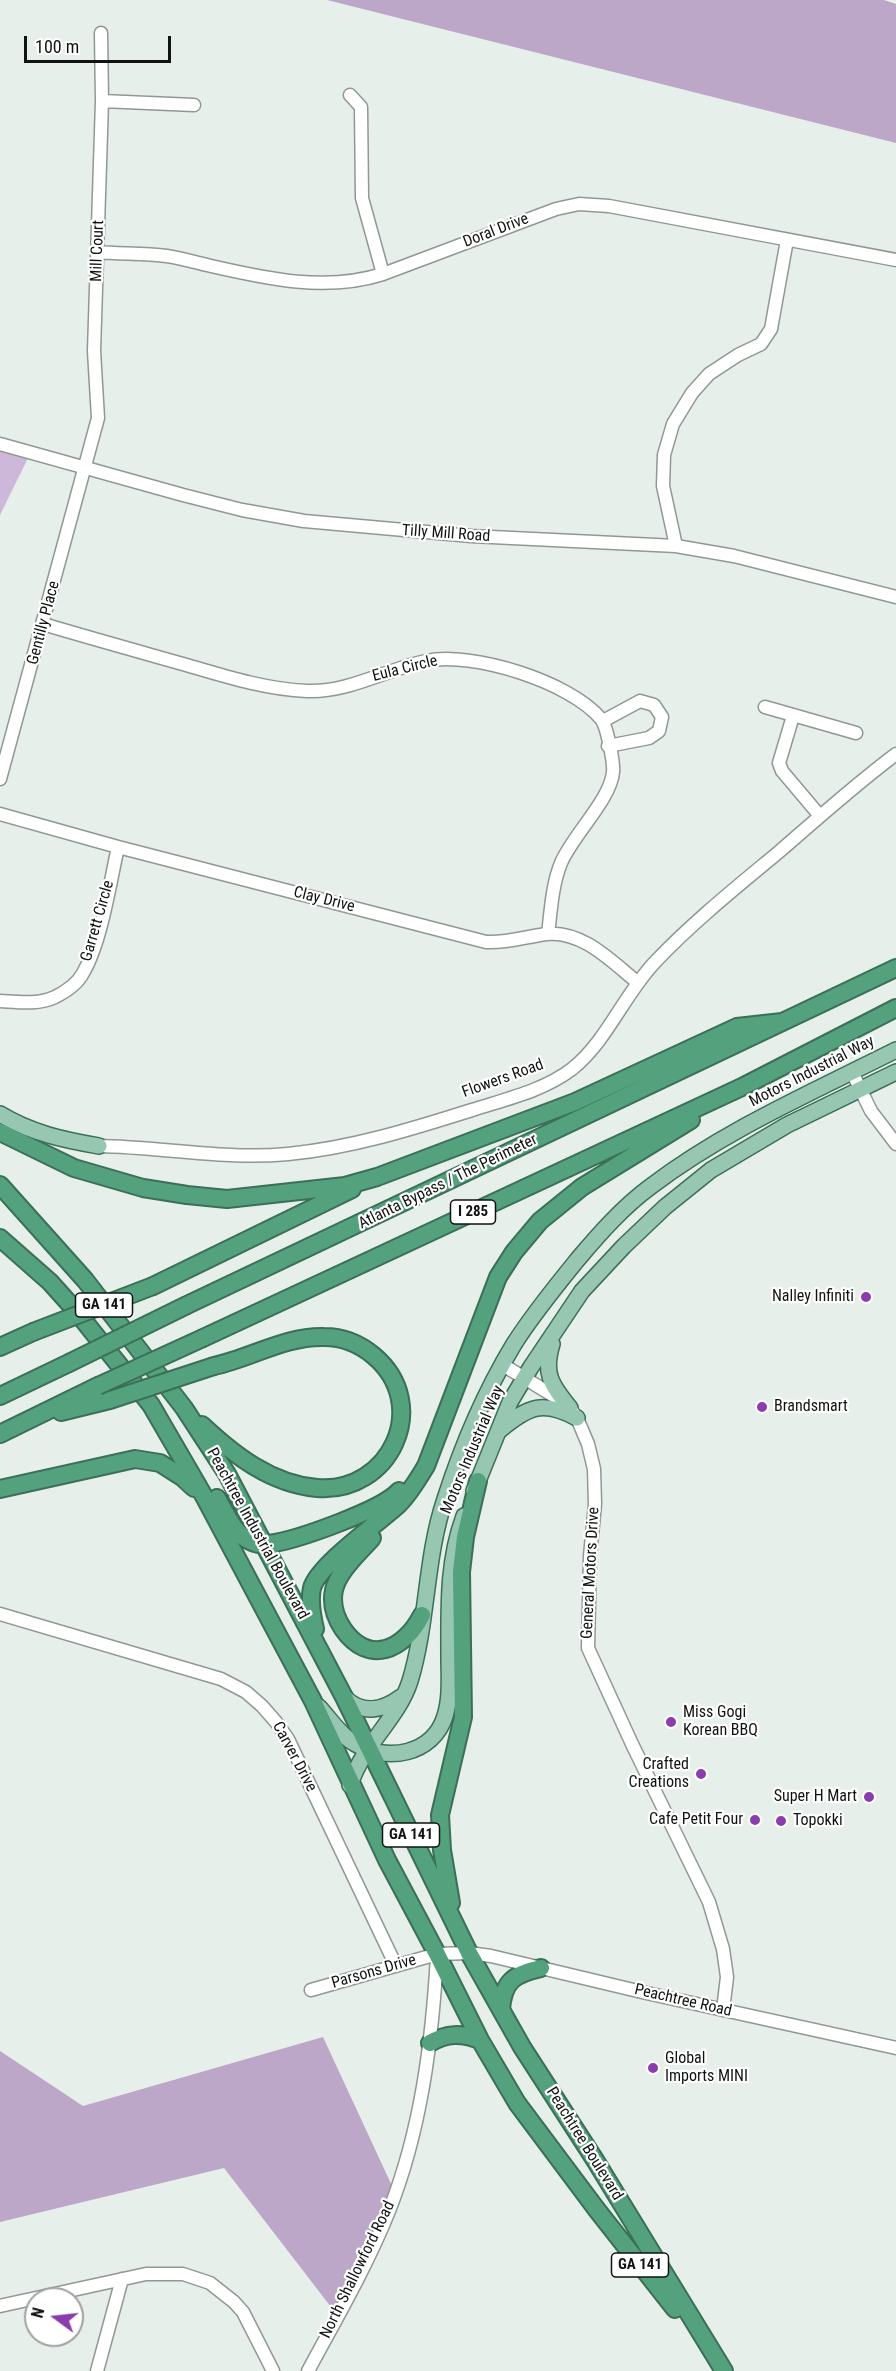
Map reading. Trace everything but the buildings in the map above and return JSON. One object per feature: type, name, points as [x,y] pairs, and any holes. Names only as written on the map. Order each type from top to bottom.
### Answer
[{"type":"highway","name":"Atlanta Bypass / The Perimeter","points":[[0,1396],[896,968]]},
{"type":"highway","name":"I 285","points":[[0,1434],[98,1386],[744,1086],[896,1008]]},
{"type":"highway","points":[[0,1132],[74,1168],[143,1188],[187,1195],[227,1199],[345,1186],[377,1177],[575,1102],[737,1027],[782,1022]]},
{"type":"highway","points":[[422,1615],[412,1630],[395,1644],[385,1649],[370,1650],[360,1647],[351,1640],[338,1622],[332,1605],[334,1588],[339,1577],[416,1483],[426,1466],[498,1277],[514,1252],[540,1221],[582,1187],[744,1086]]},
{"type":"highway","points":[[0,1347],[153,1286],[377,1177]]},
{"type":"highway","name":"Peachtree Industrial Boulevard","points":[[0,1185],[85,1280],[184,1408],[227,1474],[344,1697],[454,1922]]},
{"type":"highway","points":[[0,1193],[20,1207]]},
{"type":"highway","name":"Peachtree Industrial Boulevard","points":[[0,1238],[50,1282],[151,1405],[205,1498],[312,1701],[387,1860],[437,1954]]},
{"type":"highway","points":[[31,1419],[110,1400],[279,1344],[313,1337],[335,1338],[356,1344],[380,1361],[397,1390],[401,1414],[394,1445],[376,1470],[359,1480],[328,1488],[304,1486],[279,1478],[241,1458],[184,1408]]},
{"type":"highway","points":[[151,1405],[181,1439],[237,1532],[248,1540],[265,1545],[359,1515],[393,1498],[416,1472],[437,1433]]},
{"type":"highway","points":[[0,1489],[126,1460],[143,1459],[160,1463],[172,1470],[205,1498]]},
{"type":"highway","points":[[454,1922],[442,1850],[440,1815],[463,1717],[461,1572],[465,1538],[478,1481]]},
{"type":"highway","points":[[321,1653],[311,1610],[312,1587],[329,1564],[400,1503]]},
{"type":"highway","name":"Peachtree Boulevard","points":[[454,1922],[522,2048],[595,2160],[722,2367]]},
{"type":"highway","name":"Peachtree Boulevard","points":[[437,1954],[480,2040],[517,2103],[647,2275],[722,2367]]},
{"type":"highway","points":[[501,2010],[503,1995],[511,1981],[519,1974],[541,1968]]},
{"type":"highway","points":[[430,2043],[450,2034],[467,2035],[480,2040]]},
{"type":"main road","name":"Motors Industrial Way","points":[[350,1785],[367,1748],[406,1693],[413,1667],[432,1552],[445,1499],[466,1443],[489,1391],[514,1344],[555,1286],[609,1224],[649,1187],[714,1143],[896,1050]]},
{"type":"main road","name":"Motors Industrial Way","points":[[312,1701],[356,1745],[397,1755],[408,1753],[432,1738],[446,1716],[449,1696],[449,1593],[451,1559],[456,1537],[510,1402],[582,1291],[665,1207],[711,1170],[787,1125],[896,1072]]},
{"type":"main road","name":"Flowers Road","points":[[0,1114],[22,1127],[66,1140],[99,1146]]},
{"type":"main road","points":[[557,1328],[547,1361],[548,1369],[555,1391],[573,1413]]},
{"type":"main road","points":[[498,1431],[533,1408],[560,1409],[573,1413]]},
{"type":"main road","points":[[344,1697],[352,1706],[363,1710],[373,1710],[393,1702],[406,1693]]},
{"type":"street","name":"Mill Court","points":[[86,466],[98,418],[94,351],[102,101],[101,33]]},
{"type":"street","points":[[350,95],[361,107],[362,198],[383,274]]},
{"type":"street","points":[[102,101],[194,105]]},
{"type":"street","name":"Doral Drive","points":[[98,252],[167,256],[297,283],[342,282],[383,274],[538,214],[579,204],[609,206],[896,260]]},
{"type":"street","points":[[676,546],[663,486],[664,455],[673,424],[692,393],[709,374],[738,355],[761,344],[771,329],[787,240]]},
{"type":"street","name":"Tilly Mill Road","points":[[0,444],[202,500],[304,521],[471,536],[676,546],[734,556],[896,597]]},
{"type":"street","name":"Gentilly Place","points":[[0,778],[86,466]]},
{"type":"street","name":"Eula Circle","points":[[43,624],[257,686],[309,691],[344,686],[426,660],[450,659],[487,664],[539,679],[569,692],[603,721]]},
{"type":"street","points":[[548,934],[553,893],[561,862],[607,790],[613,773],[603,721],[640,701],[654,705],[662,717],[659,731],[649,738],[609,746]]},
{"type":"street","points":[[765,707],[856,733]]},
{"type":"street","points":[[793,716],[779,763],[782,771],[820,816]]},
{"type":"street","name":"Flowers Road","points":[[99,1146],[134,1146],[180,1152],[287,1154],[332,1147],[412,1129],[525,1093],[562,1075],[597,1043],[637,982],[672,945],[820,816],[896,754]]},
{"type":"street","name":"Clay Drive","points":[[0,814],[118,847],[486,942],[508,943],[548,934],[577,937],[637,982]]},
{"type":"street","name":"Garrett Circle","points":[[0,1001],[36,1002],[55,997],[83,974],[98,934],[118,847]]},
{"type":"street","points":[[852,1072],[872,1111],[896,1144]]},
{"type":"street","points":[[503,1365],[525,1377],[573,1413]]},
{"type":"street","name":"General Motors Drive","points":[[573,1413],[588,1444],[594,1469],[595,1504],[590,1556],[588,1648],[709,1902],[723,1948],[727,1977],[723,2010]]},
{"type":"street","name":"Carver Drive","points":[[0,1614],[221,1679],[246,1692],[262,1706],[288,1739],[396,1966]]},
{"type":"street","name":"Peachtree Road","points":[[469,1953],[491,1956],[896,2048]]},
{"type":"street","name":"Parsons Drive","points":[[310,1990],[437,1954],[469,1953]]},
{"type":"street","name":"North Shallowford Road","points":[[308,2371],[392,2203],[418,2116],[430,2043],[437,1954]]},
{"type":"street","points":[[0,2306],[146,2274],[183,2274],[210,2283],[243,2313],[273,2371]]},
{"type":"street","points":[[97,2371],[122,2279]]},
{"type":"shaded area","points":[[327,0],[884,0],[896,4],[896,143]]},
{"type":"shaded area","points":[[0,444],[31,452],[0,515]]},
{"type":"shaded area","points":[[323,2037],[399,2201],[341,2320],[224,2168],[0,2222],[0,2051],[83,2106]]},
{"type":"place","name":"Nalley Infiniti","points":[[866,1297]]},
{"type":"place","name":"Brandsmart","points":[[762,1407]]},
{"type":"place","name":"Miss Gogi Korean BBQ","points":[[671,1722]]},
{"type":"place","name":"Crafted Creations","points":[[701,1774]]},
{"type":"place","name":"Super H Mart","points":[[869,1797]]},
{"type":"place","name":"Cafe Petit Four","points":[[755,1820]]},
{"type":"place","name":"Topokki","points":[[781,1821]]},
{"type":"place","name":"Global Imports MINI","points":[[653,2068]]}]
